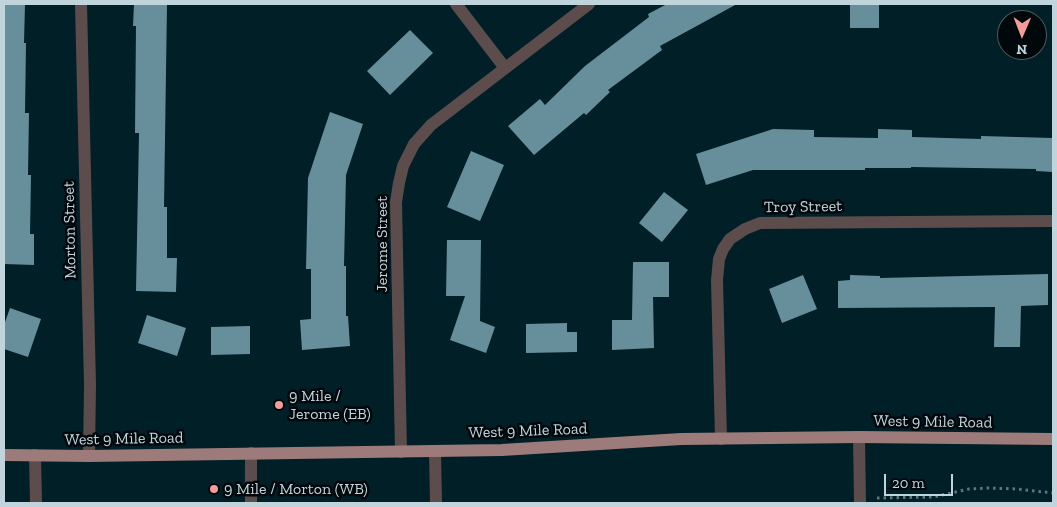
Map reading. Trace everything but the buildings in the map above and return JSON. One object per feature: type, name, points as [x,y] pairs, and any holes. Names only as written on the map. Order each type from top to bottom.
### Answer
[{"type":"main road","name":"West 9 Mile Road","points":[[4,455],[90,456],[502,450],[681,439],[859,437],[1053,440]]},
{"type":"street","name":"Morton Street","points":[[81,4],[90,456]]},
{"type":"street","points":[[456,4],[505,68]]},
{"type":"street","name":"Jerome Street","points":[[401,452],[396,202],[403,166],[414,144],[431,125],[589,4]]},
{"type":"street","name":"Troy Street","points":[[721,439],[717,280],[719,259],[730,239],[744,229],[760,223],[1053,221]]},
{"type":"street","points":[[859,437],[860,503]]},
{"type":"street","points":[[435,451],[436,503]]},
{"type":"street","points":[[251,453],[251,503]]},
{"type":"street","points":[[35,456],[36,503]]},
{"type":"path","points":[[876,498],[933,497],[970,489],[988,488],[1053,493]]},
{"type":"place","name":"9 Mile / Jerome (EB)","points":[[279,405]]},
{"type":"place","name":"9 Mile / Morton (WB)","points":[[214,489]]}]
